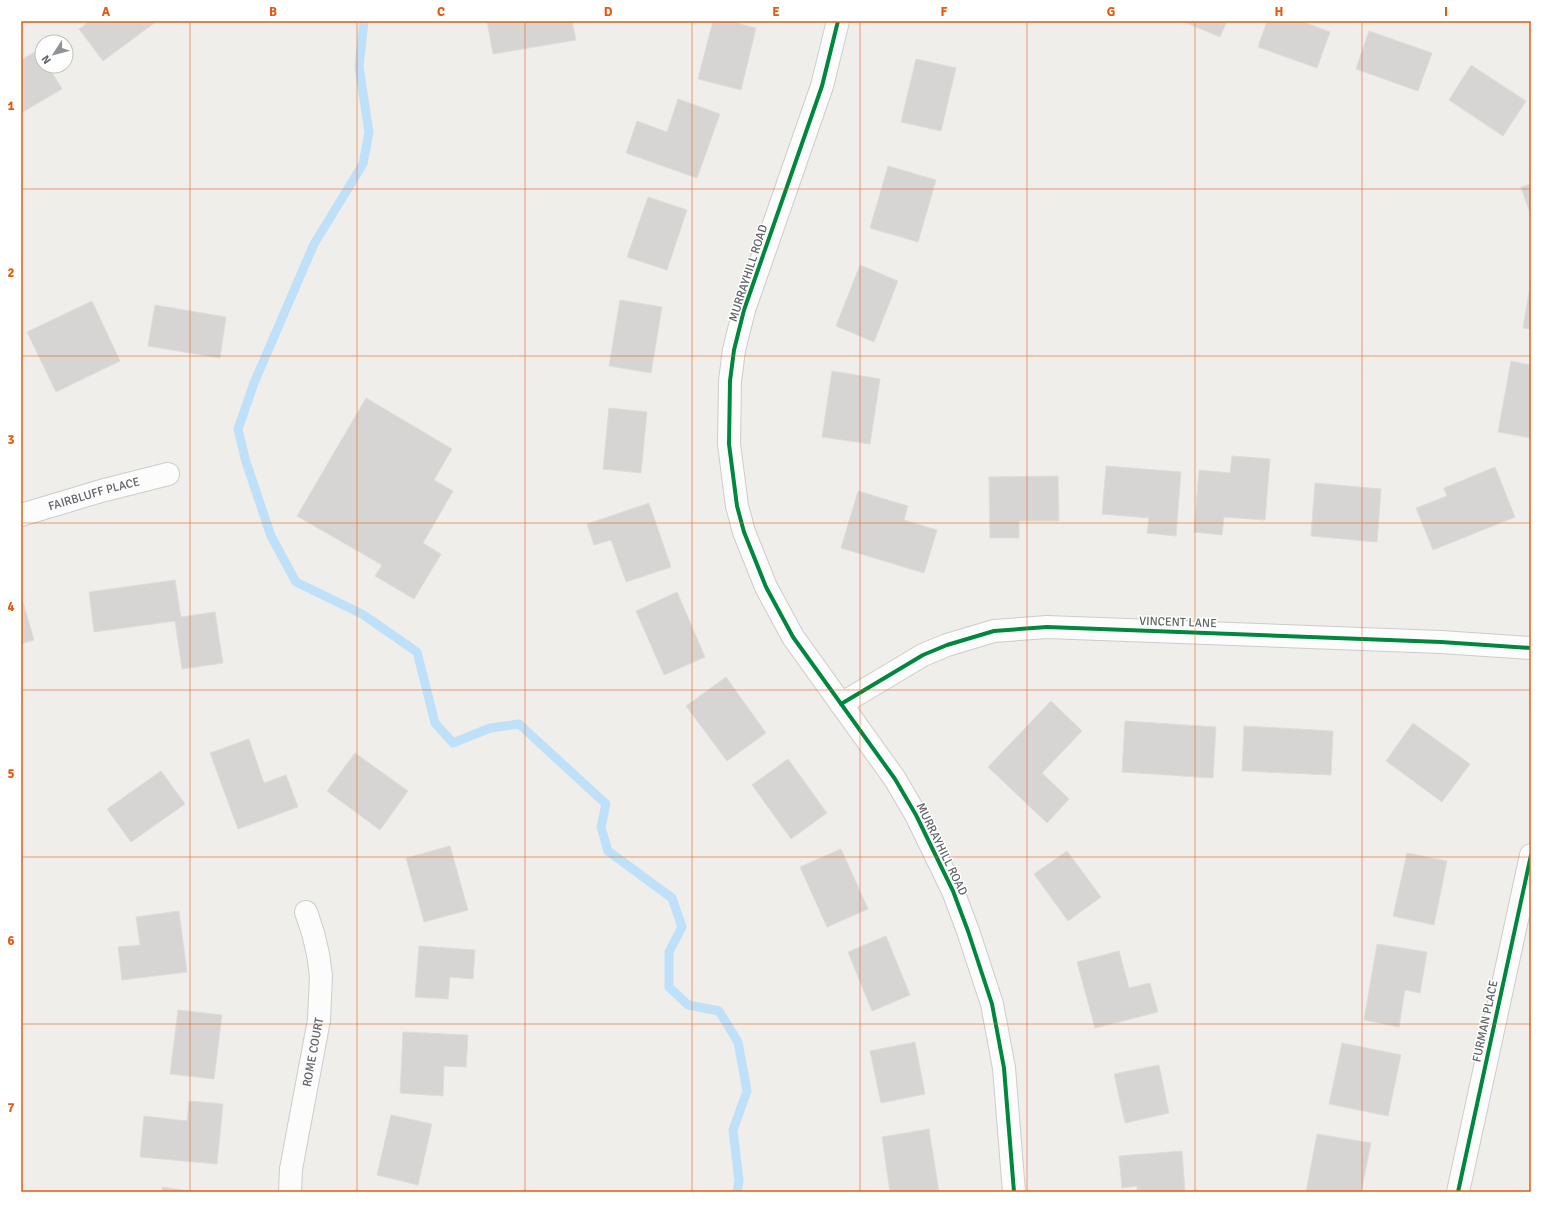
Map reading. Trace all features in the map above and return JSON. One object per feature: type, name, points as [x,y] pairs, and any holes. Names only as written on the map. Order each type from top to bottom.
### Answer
[{"type":"street","name":"MURRAYHILL ROAD","points":[[838,21],[822,86],[744,310],[734,350],[730,381],[729,444],[737,506],[744,532],[766,587],[793,637],[895,779],[916,815],[953,891],[992,1004],[1004,1068],[1014,1192]]},
{"type":"street","name":"FAIRBLUFF PLACE","points":[[21,515],[101,491],[168,474]]},
{"type":"street","name":"VINCENT LANE","points":[[842,704],[923,655],[947,645],[994,631],[1048,627],[1441,642],[1531,648]]},
{"type":"street","name":"FURMAN PLACE","points":[[1458,1192],[1531,855]]},
{"type":"street","name":"ROME COURT","points":[[290,1192],[291,1169],[320,1020],[321,976],[318,954],[306,912]]},
{"type":"building","points":[[90,21],[157,21],[103,61],[79,29]]},
{"type":"building","points":[[487,21],[572,21],[576,40],[493,54]]},
{"type":"building","points":[[713,21],[730,21],[756,28],[741,90],[698,79]]},
{"type":"building","points":[[1182,21],[1227,21],[1220,37]]},
{"type":"building","points":[[1267,21],[1301,21],[1330,32],[1317,68],[1258,47]]},
{"type":"building","points":[[1369,31],[1432,53],[1418,91],[1356,69]]},
{"type":"building","points":[[34,52],[34,74],[53,74],[62,89],[21,113],[21,60]]},
{"type":"building","points":[[916,59],[956,68],[941,131],[901,122]]},
{"type":"building","points":[[1471,65],[1526,101],[1503,136],[1449,100]]},
{"type":"building","points":[[678,99],[720,114],[697,178],[626,153],[637,121],[667,132]]},
{"type":"building","points":[[888,166],[936,180],[918,242],[870,228]]},
{"type":"building","points":[[1531,184],[1531,216],[1521,187]]},
{"type":"building","points":[[648,197],[687,210],[667,270],[627,257]]},
{"type":"building","points":[[860,265],[898,281],[874,342],[836,326]]},
{"type":"building","points":[[1531,281],[1531,329],[1523,328]]},
{"type":"building","points":[[620,300],[662,307],[651,373],[609,366]]},
{"type":"building","points":[[92,301],[120,361],[56,392],[27,332]]},
{"type":"building","points":[[155,305],[226,317],[220,358],[148,346]]},
{"type":"building","points":[[1511,361],[1531,365],[1531,438],[1498,432]]},
{"type":"building","points":[[832,371],[880,379],[870,444],[822,437]]},
{"type":"building","points":[[366,398],[452,449],[434,480],[453,491],[423,543],[441,554],[414,599],[375,576],[382,565],[297,516]]},
{"type":"building","points":[[609,408],[647,412],[641,473],[603,469]]},
{"type":"building","points":[[1232,456],[1270,459],[1265,520],[1224,517],[1222,535],[1194,532],[1199,470],[1230,473]]},
{"type":"building","points":[[1106,466],[1181,472],[1176,536],[1147,533],[1149,518],[1102,514]]},
{"type":"building","points":[[1495,467],[1515,517],[1433,550],[1416,508],[1447,496],[1444,488]]},
{"type":"building","points":[[1058,476],[1059,521],[1019,521],[1019,538],[990,538],[989,477]]},
{"type":"building","points":[[1315,483],[1381,489],[1377,542],[1311,536]]},
{"type":"building","points":[[858,491],[908,506],[904,520],[937,530],[924,573],[841,548]]},
{"type":"building","points":[[649,503],[671,567],[626,582],[611,540],[594,545],[587,524]]},
{"type":"building","points":[[175,580],[181,617],[215,612],[223,663],[182,669],[175,621],[94,632],[89,592]]},
{"type":"building","points":[[677,592],[705,657],[664,675],[636,611]]},
{"type":"building","points":[[23,602],[34,640],[21,644],[21,603]]},
{"type":"building","points":[[726,677],[766,733],[727,761],[686,706]]},
{"type":"building","points":[[1051,701],[1082,731],[1042,773],[1069,799],[1047,823],[988,767]]},
{"type":"building","points":[[1125,721],[1216,727],[1213,778],[1122,772]]},
{"type":"building","points":[[1413,723],[1470,764],[1442,802],[1386,761]]},
{"type":"building","points":[[1244,726],[1333,731],[1331,775],[1242,771]]},
{"type":"building","points":[[249,739],[264,783],[286,775],[298,807],[238,829],[210,753]]},
{"type":"building","points":[[355,753],[408,791],[380,830],[327,791]]},
{"type":"building","points":[[788,759],[827,813],[791,839],[752,785]]},
{"type":"building","points":[[161,771],[185,804],[131,842],[107,809]]},
{"type":"building","points":[[450,846],[468,910],[424,922],[406,858]]},
{"type":"building","points":[[841,849],[868,909],[827,927],[800,867]]},
{"type":"building","points":[[1067,851],[1101,897],[1068,921],[1034,874]]},
{"type":"building","points":[[1407,853],[1447,861],[1434,925],[1393,916]]},
{"type":"building","points":[[179,911],[187,972],[122,980],[118,947],[140,945],[136,917]]},
{"type":"building","points":[[886,936],[910,995],[872,1011],[848,952]]},
{"type":"building","points":[[1377,944],[1427,952],[1420,993],[1405,990],[1399,1027],[1364,1020]]},
{"type":"building","points":[[419,946],[475,950],[473,979],[450,977],[448,999],[415,997]]},
{"type":"building","points":[[1119,951],[1129,988],[1150,983],[1158,1012],[1095,1028],[1077,962]]},
{"type":"building","points":[[178,1010],[222,1015],[214,1079],[170,1074]]},
{"type":"building","points":[[403,1032],[468,1035],[466,1067],[444,1066],[443,1096],[400,1093]]},
{"type":"building","points":[[915,1042],[925,1094],[881,1103],[870,1051]]},
{"type":"building","points":[[1342,1043],[1401,1055],[1388,1116],[1329,1104]]},
{"type":"building","points":[[1159,1065],[1169,1113],[1125,1123],[1114,1074]]},
{"type":"building","points":[[189,1101],[223,1104],[217,1164],[140,1157],[144,1116],[187,1121]]},
{"type":"building","points":[[391,1115],[432,1124],[418,1185],[377,1175]]},
{"type":"building","points":[[929,1129],[939,1192],[890,1192],[882,1137]]},
{"type":"building","points":[[1317,1134],[1371,1143],[1361,1192],[1306,1192]]},
{"type":"building","points":[[1182,1151],[1185,1192],[1137,1192],[1137,1186],[1122,1188],[1119,1156]]},
{"type":"building","points":[[162,1187],[196,1192],[162,1192]]},
{"type":"waterway","points":[[364,21],[359,67],[369,132],[363,164],[314,244],[254,383],[238,429],[246,462],[271,536],[296,582],[362,614],[417,652],[435,723],[453,743],[490,728],[519,724],[606,804],[601,827],[608,851],[672,898],[682,927],[669,952],[669,987],[688,1005],[719,1011],[738,1042],[747,1091],[733,1130],[739,1181],[737,1192]]},
{"type":"cycle path","points":[[838,21],[822,86],[744,310],[734,350],[730,381],[729,444],[737,506],[744,532],[766,587],[793,637],[895,779],[916,815],[953,891],[992,1004],[1004,1068],[1014,1192]]},
{"type":"cycle path","points":[[841,704],[923,655],[947,645],[994,631],[1047,627],[1441,642],[1531,648]]},
{"type":"cycle path","points":[[1458,1192],[1531,855]]}]
